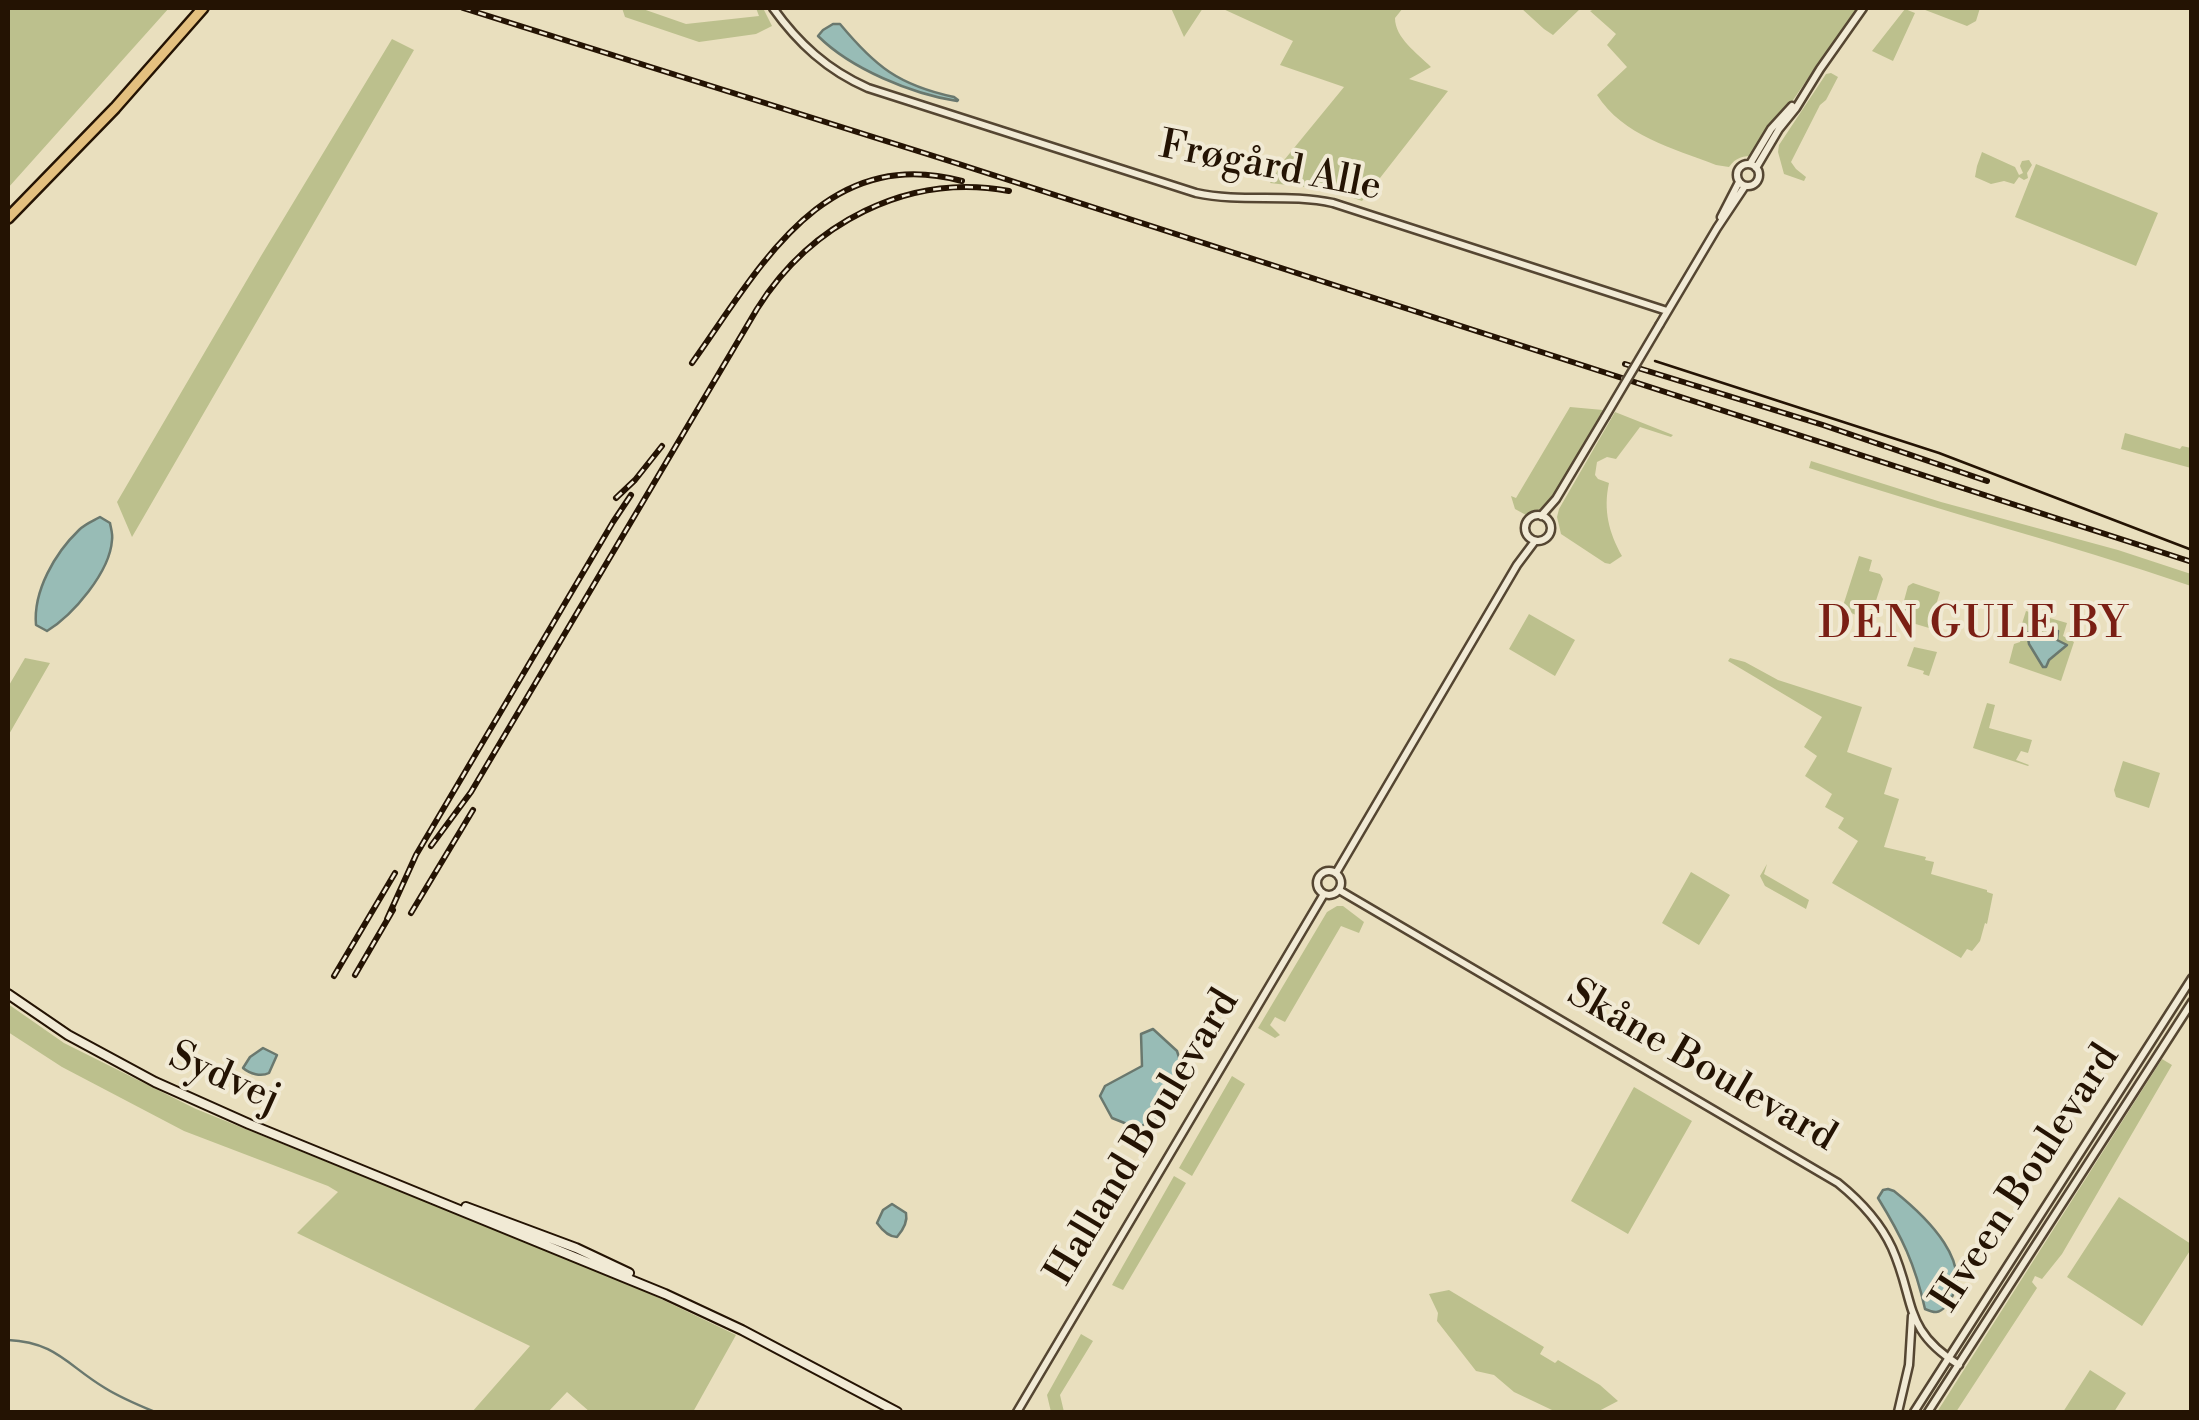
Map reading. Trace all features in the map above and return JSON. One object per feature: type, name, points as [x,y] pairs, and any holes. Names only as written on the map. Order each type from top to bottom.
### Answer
[{"type":"highway","points":[[8,218],[115,108],[203,8]]},
{"type":"main road","name":"Sydvej","points":[[8,994],[68,1035],[154,1082],[428,1196],[576,1248],[897,1412]]},
{"type":"street","name":"Frøgård Alle","points":[[773,8],[816,57],[868,88],[1196,193],[1333,203],[1667,311]]},
{"type":"street","points":[[1753,166],[1863,8]]},
{"type":"street","points":[[1744,164],[1753,166],[1759,174],[1757,181],[1742,184],[1736,178],[1738,169],[1744,164]]},
{"type":"street","points":[[1545,519],[1742,184]]},
{"type":"street","points":[[1532,517],[1545,519],[1551,528],[1549,535],[1544,540],[1532,539],[1526,530],[1527,522],[1532,517]]},
{"type":"street","points":[[1336,873],[1532,539]]},
{"type":"street","points":[[1336,873],[1341,881],[1340,890],[1324,894],[1317,887],[1318,876],[1336,873]]},
{"type":"street","name":"Skåne Boulevard","points":[[1340,890],[1838,1183],[1864,1208],[1890,1245],[1912,1315],[1924,1335],[1959,1365]]},
{"type":"street","name":"Halland Boulevard","points":[[1017,1412],[1324,894]]},
{"type":"street","name":"Hveen Boulevard","points":[[1914,1412],[2192,978]]},
{"type":"street","name":"Hveen Boulevard","points":[[1928,1412],[2192,1002]]},
{"type":"street","points":[[1898,1412],[1909,1365],[1912,1315]]},
{"type":"green space","points":[[8,8],[169,8],[8,188]]},
{"type":"green space","points":[[622,8],[640,8],[686,24],[759,16],[756,8],[763,8],[772,26],[756,34],[699,42],[625,17]]},
{"type":"green space","points":[[1171,8],[1203,8],[1184,37]]},
{"type":"green space","points":[[1221,8],[1403,8],[1395,18],[1399,32],[1431,67],[1409,79],[1448,91],[1362,201],[1330,190],[1270,183],[1344,87],[1280,65],[1293,41]]},
{"type":"green space","points":[[1521,8],[1581,8],[1553,35]]},
{"type":"green space","points":[[1861,8],[1755,156],[1740,158],[1729,167],[1650,139],[1608,109],[1597,95],[1627,67],[1607,45],[1616,34],[1590,11]]},
{"type":"green space","points":[[1920,8],[1980,8],[1976,21],[1967,26]]},
{"type":"green space","points":[[1905,9],[1915,13],[1893,61],[1872,51]]},
{"type":"green space","points":[[392,39],[414,50],[132,537],[117,502]]},
{"type":"green space","points":[[1826,74],[1838,77],[1791,162],[1806,177],[1804,181],[1784,174],[1779,145]]},
{"type":"green space","points":[[1982,152],[2015,167],[2019,175],[2023,173],[2022,161],[2029,160],[2032,165],[2028,178],[2019,177],[2014,184],[1991,184],[1975,177]]},
{"type":"green space","points":[[2036,164],[2158,213],[2136,266],[2015,217]]},
{"type":"green space","points":[[1570,407],[1603,410],[1551,499],[1526,515],[1515,509],[1511,496],[1516,498]]},
{"type":"green space","points":[[1615,412],[1673,435],[1640,427],[1616,459],[1607,457],[1597,462],[1595,475],[1609,483],[1608,521],[1622,556],[1610,564],[1561,534],[1557,517]]},
{"type":"green space","points":[[2125,433],[2180,449],[2191,448],[2191,468],[2121,449]]},
{"type":"green space","points":[[1811,461],[2191,574],[2191,586],[1809,468]]},
{"type":"green space","points":[[1859,556],[1872,560],[1869,571],[1883,579],[1873,610],[1859,606],[1856,615],[1842,609]]},
{"type":"green space","points":[[1913,583],[1940,592],[1929,628],[1899,619],[1908,586]]},
{"type":"green space","points":[[2026,611],[2067,623],[2063,636],[2074,642],[2061,681],[2009,663],[2014,644],[2022,636],[2019,633]]},
{"type":"green space","points":[[1529,614],[1575,640],[1555,676],[1509,649]]},
{"type":"green space","points":[[1914,647],[1937,652],[1929,676],[1907,666]]},
{"type":"green space","points":[[25,658],[50,663],[8,736],[8,687]]},
{"type":"green space","points":[[1730,658],[1778,680],[1862,707],[1847,752],[1892,768],[1884,794],[1899,799],[1884,847],[1926,857],[1925,860],[1934,862],[1931,874],[1993,894],[1987,924],[1972,951],[1967,949],[1961,958],[1832,883],[1858,841],[1838,828],[1844,818],[1825,807],[1832,794],[1805,776],[1817,756],[1804,747],[1822,717],[1728,661]]},
{"type":"green space","points":[[1987,703],[1995,705],[1989,728],[2032,740],[2028,753],[2021,751],[2016,760],[2028,766],[1973,748]]},
{"type":"green space","points":[[2123,761],[2160,773],[2149,808],[2116,797],[2114,790]]},
{"type":"green space","points":[[1767,864],[1764,874],[1809,900],[1806,909],[1765,886],[1760,876]]},
{"type":"green space","points":[[1691,872],[1730,895],[1699,945],[1662,923]]},
{"type":"green space","points":[[1343,906],[1364,922],[1359,933],[1341,926],[1285,1022],[1275,1017],[1270,1025],[1280,1035],[1275,1038],[1258,1028],[1327,912]]},
{"type":"green space","points":[[8,1004],[64,1043],[196,1109],[632,1285],[736,1335],[693,1412],[590,1412],[567,1392],[548,1412],[472,1412],[530,1346],[297,1233],[338,1192],[184,1131],[62,1067],[8,1032]]},
{"type":"green space","points":[[2162,1059],[2172,1065],[2062,1254],[2042,1279],[2035,1276],[2032,1282],[2037,1288],[1956,1412],[1937,1412]]},
{"type":"green space","points":[[1232,1076],[1245,1084],[1192,1176],[1179,1168]]},
{"type":"green space","points":[[1634,1087],[1692,1121],[1628,1234],[1571,1201]]},
{"type":"green space","points":[[1174,1176],[1186,1183],[1123,1290],[1112,1285]]},
{"type":"green space","points":[[2119,1197],[2191,1244],[2142,1326],[2067,1277]]},
{"type":"green space","points":[[1449,1290],[1544,1347],[1540,1354],[1600,1385],[1618,1401],[1597,1412],[1552,1410],[1514,1392],[1494,1375],[1476,1371],[1437,1321],[1438,1313],[1429,1294]]},
{"type":"green space","points":[[1081,1334],[1093,1341],[1060,1395],[1064,1412],[1051,1412],[1047,1395]]},
{"type":"green space","points":[[2090,1370],[2126,1393],[2114,1412],[2063,1412]]},
{"type":"water","points":[[833,24],[840,24],[889,72],[958,100],[902,86],[847,59],[818,36]]},
{"type":"water","points":[[100,517],[110,523],[112,534],[105,565],[78,604],[47,631],[36,625],[36,612],[47,573],[70,539]]},
{"type":"water","points":[[2033,630],[2041,639],[2058,631],[2057,640],[2067,645],[2046,667],[2029,644],[2027,633]]},
{"type":"water","points":[[1153,1029],[1177,1051],[1183,1070],[1159,1117],[1137,1128],[1112,1118],[1100,1096],[1105,1086],[1142,1066],[1141,1034]]},
{"type":"water","points":[[263,1048],[277,1055],[269,1073],[256,1074],[243,1068],[250,1057]]},
{"type":"water","points":[[1888,1189],[1933,1227],[1952,1258],[1955,1291],[1939,1312],[1925,1309],[1907,1251],[1878,1198]]},
{"type":"water","points":[[892,1204],[906,1213],[897,1237],[883,1231],[877,1223],[883,1210]]},
{"type":"waterway","points":[[8,1340],[50,1350],[111,1392],[155,1412]]},
{"type":"tram line","points":[[1655,361],[1939,453],[2192,550]]},
{"type":"railway","points":[[463,8],[2192,562]]},
{"type":"railway","points":[[692,363],[771,254],[800,222],[833,197],[871,180],[913,174],[962,181]]},
{"type":"railway","points":[[431,846],[471,792],[757,309],[779,279],[833,229],[898,198],[934,189],[1009,191]]},
{"type":"railway","points":[[1625,364],[1987,481]]},
{"type":"railway","points":[[616,498],[662,446]]},
{"type":"railway","points":[[387,919],[416,855],[631,495]]},
{"type":"railway","points":[[411,913],[473,810]]},
{"type":"railway","points":[[334,976],[395,873]]},
{"type":"railway","points":[[355,975],[393,910]]},
{"type":"district","name":"DEN GULE BY","points":[[1974,627]]}]
